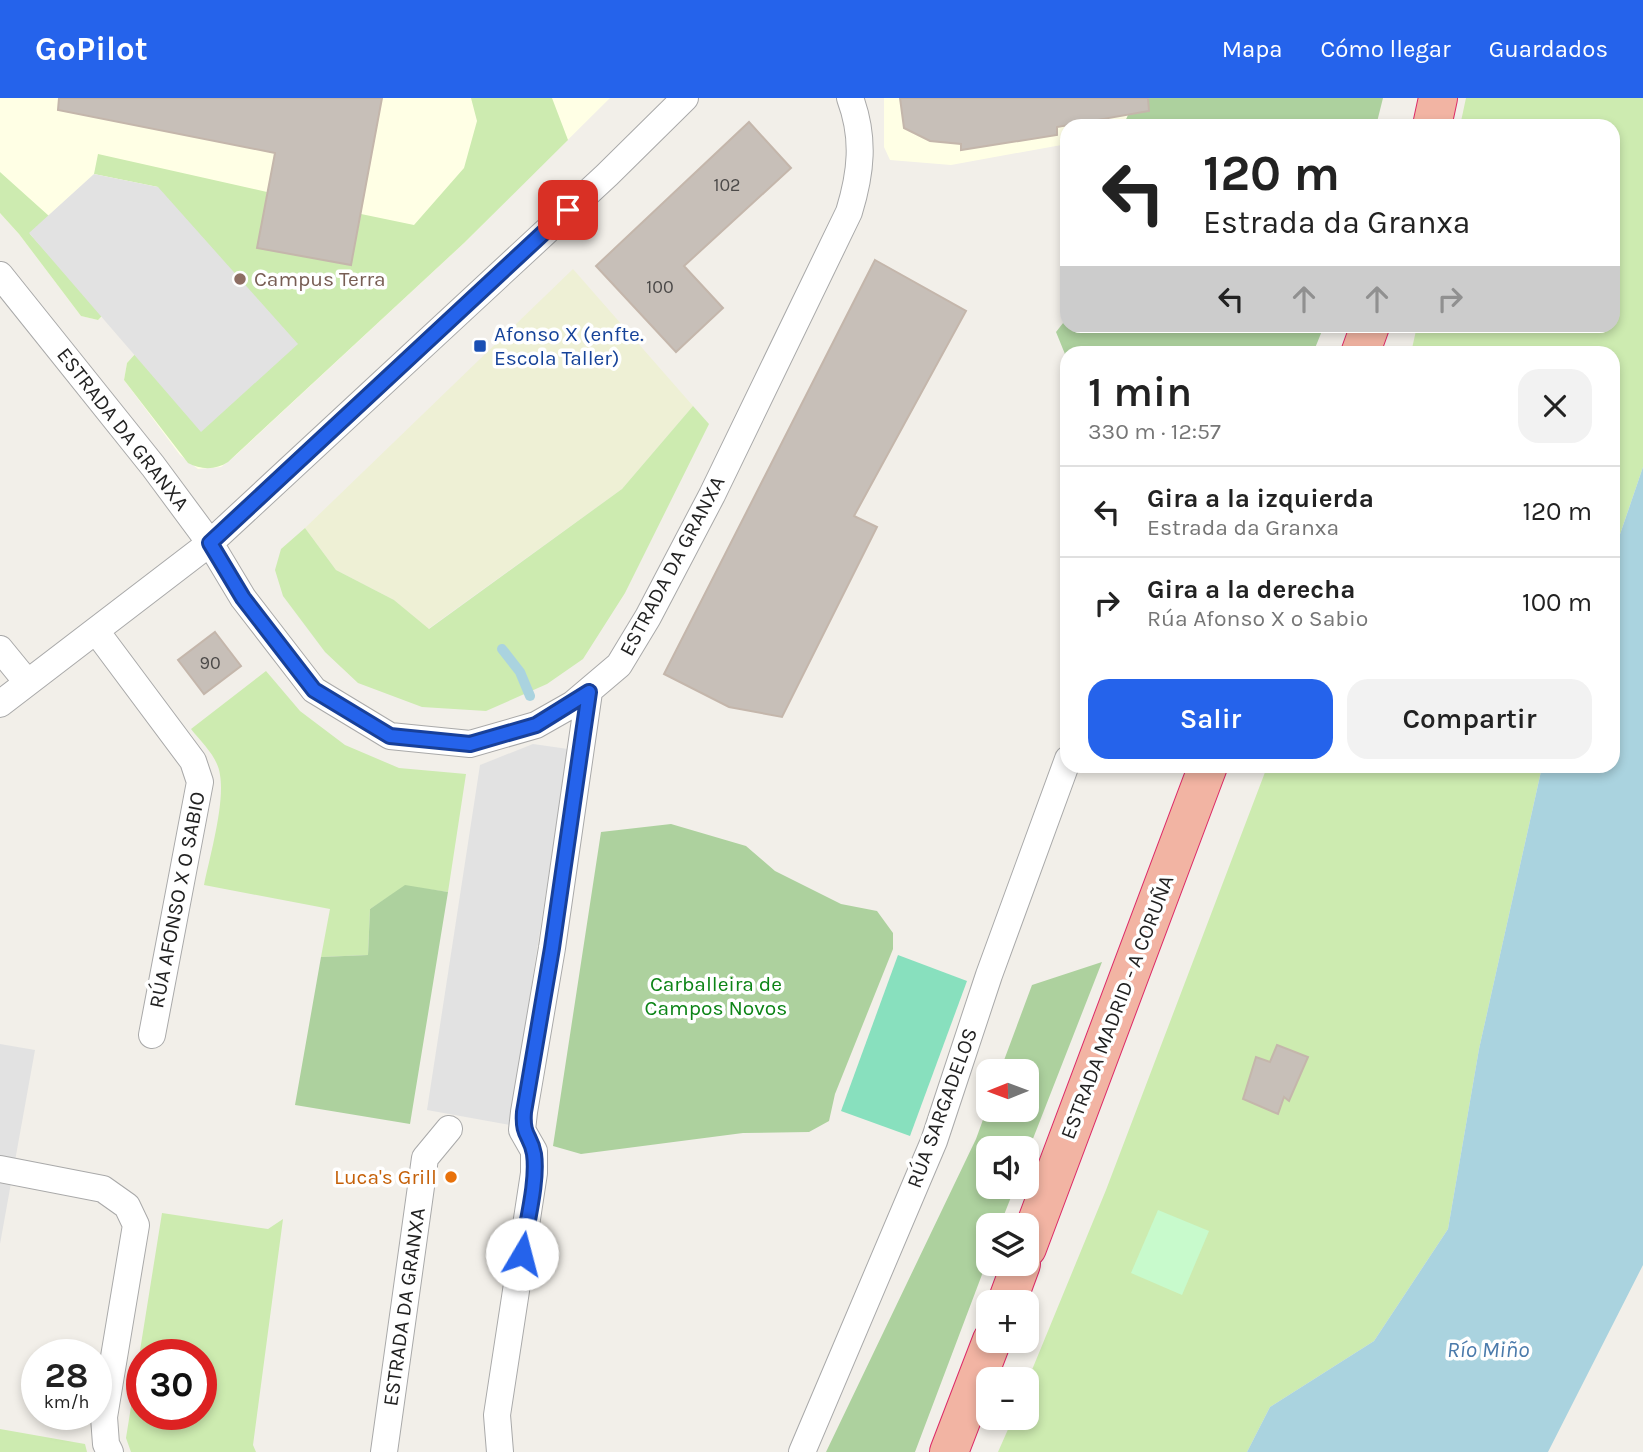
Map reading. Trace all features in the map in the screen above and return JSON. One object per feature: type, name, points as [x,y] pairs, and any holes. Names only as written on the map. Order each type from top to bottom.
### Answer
[{"type":"highway","points":[[1434,119],[1438,98]]},
{"type":"highway","name":"ESTRADA MADRID - A CORUÑA","points":[[1039,1216],[1205,773]]},
{"type":"highway","points":[[949,1452],[987,1353]]},
{"type":"street","points":[[0,704],[210,543],[607,175],[685,98]]},
{"type":"street","name":"ESTRADA DA GRANXA","points":[[0,275],[85,378],[210,543],[243,598],[314,690],[390,736],[470,744],[536,725],[589,692],[619,665],[648,617],[712,495],[849,212],[860,179],[860,146],[850,98]]},
{"type":"street","name":"RÚA AFONSO X O SABIO","points":[[96,631],[193,761],[200,782],[152,1035]]},
{"type":"street","points":[[0,649],[27,682]]},
{"type":"street","points":[[500,1452],[497,1415],[534,1172],[534,1151],[522,1129],[552,948],[589,692]]},
{"type":"street","name":"RÚA SARGADELOS","points":[[802,1452],[934,1140],[989,975],[1063,773]]},
{"type":"street","name":"ESTRADA DA GRANXA","points":[[384,1452],[425,1158],[449,1129]]},
{"type":"street","points":[[0,1169],[103,1189],[127,1206],[135,1225],[104,1418],[106,1444],[110,1452]]},
{"type":"shaded area","name":"Campus Terra","points":[[0,98],[610,98],[464,243],[236,455],[221,467],[198,469],[180,455],[124,380],[127,363],[136,353],[103,316],[98,320],[81,316],[0,213]]},
{"type":"shaded area","points":[[884,98],[1124,98],[1128,115],[1126,119],[1060,119],[1060,145],[951,165],[890,160],[884,147]]},
{"type":"shaded area","points":[[94,174],[158,187],[298,344],[201,432],[29,233]]},
{"type":"shaded area","points":[[573,269],[693,406],[622,489],[428,629],[394,600],[336,570],[305,528]]},
{"type":"shaded area","points":[[533,744],[568,749],[510,1125],[427,1110],[480,765]]},
{"type":"shaded area","points":[[0,1044],[35,1050],[0,1244]]},
{"type":"green space","points":[[471,98],[552,98],[568,140],[464,243],[228,462],[219,467],[208,468],[188,463],[124,380],[127,363],[136,353],[201,431],[158,187],[94,174],[98,154],[267,192],[258,248],[351,265],[361,214],[414,225],[464,168],[477,121]]},
{"type":"green space","points":[[1125,98],[1383,98],[1378,119],[1126,119]]},
{"type":"green space","points":[[1466,98],[1643,98],[1643,467],[1620,534],[1620,346],[1413,346],[1415,333],[1620,333],[1620,119],[1462,119]]},
{"type":"green space","points":[[0,172],[49,216],[30,234],[103,315],[98,320],[81,316],[0,213]]},
{"type":"green space","points":[[1060,327],[1060,333],[1321,333],[1316,346],[1062,346],[1056,332]]},
{"type":"green space","points":[[693,406],[709,424],[625,593],[583,659],[547,684],[486,711],[422,707],[358,683],[325,652],[283,596],[275,570],[281,549],[305,528],[336,570],[394,600],[429,629],[622,489]]},
{"type":"green space","points":[[266,671],[300,711],[345,745],[399,768],[466,774],[448,892],[405,886],[370,909],[368,955],[321,957],[330,909],[204,885],[216,830],[220,775],[209,750],[191,729]]},
{"type":"green space","points":[[1265,773],[1541,773],[1479,1049],[1448,1229],[1374,1341],[1270,1407],[1247,1452],[998,1452],[1008,1430],[1039,1430],[1039,1367],[1033,1367],[1106,1190]]},
{"type":"green space","name":"Carballeira de Campos Novos","points":[[671,824],[746,846],[775,871],[841,904],[877,911],[893,933],[893,949],[835,1094],[829,1121],[809,1132],[743,1133],[581,1154],[553,1146],[601,832]]},
{"type":"green space","points":[[405,885],[448,892],[410,1124],[295,1105],[321,957],[368,955],[370,909]]},
{"type":"green space","points":[[898,955],[967,981],[910,1136],[841,1111]]},
{"type":"green space","points":[[1102,962],[1040,1121],[1040,1059],[1004,1059],[1032,985]]},
{"type":"green space","points":[[982,1122],[1040,1122],[1034,1136],[977,1136]]},
{"type":"green space","points":[[976,1139],[976,1199],[1010,1199],[1005,1213],[976,1213],[976,1276],[981,1276],[915,1452],[826,1452]]},
{"type":"green space","points":[[1158,1210],[1209,1231],[1182,1295],[1131,1273]]},
{"type":"green space","points":[[162,1213],[268,1229],[283,1219],[253,1445],[256,1452],[131,1452],[126,1438],[127,1430],[217,1430],[217,1339],[142,1339]]},
{"type":"green space","points":[[0,1429],[85,1444],[87,1452],[0,1452]]},
{"type":"water","name":"Río Miño","points":[[1643,467],[1643,1265],[1548,1452],[1247,1452],[1270,1407],[1374,1341],[1448,1229],[1479,1049],[1541,773],[1620,773],[1620,534]]},
{"type":"building","points":[[59,98],[382,98],[351,265],[257,248],[275,153],[58,110]]},
{"type":"building","points":[[900,98],[1148,98],[1149,111],[1103,119],[1060,119],[1057,135],[961,150],[961,144],[930,141],[904,128]]},
{"type":"building","points":[[749,122],[791,168],[684,266],[723,308],[676,352],[596,266]]},
{"type":"building","points":[[875,260],[966,311],[854,516],[877,527],[782,717],[729,707],[664,674]]},
{"type":"building","points":[[215,632],[241,666],[204,694],[178,660]]},
{"type":"building","points":[[1277,1045],[1308,1057],[1289,1101],[1284,1097],[1278,1114],[1243,1099],[1256,1057],[1270,1062]]},
{"type":"waterway","points":[[502,649],[520,672],[530,696]]},
{"type":"place","name":"Campus Terra","points":[[240,279]]},
{"type":"place","name":"Afonso X (enfte. Escola Taller)","points":[[480,346]]},
{"type":"place","name":"Luca's Grill","points":[[451,1177]]},
{"type":"route","points":[[522,1254],[534,1172],[534,1151],[522,1129],[524,1112],[552,948],[589,692],[536,725],[470,744],[390,736],[314,690],[243,598],[210,543],[568,210]]}]
